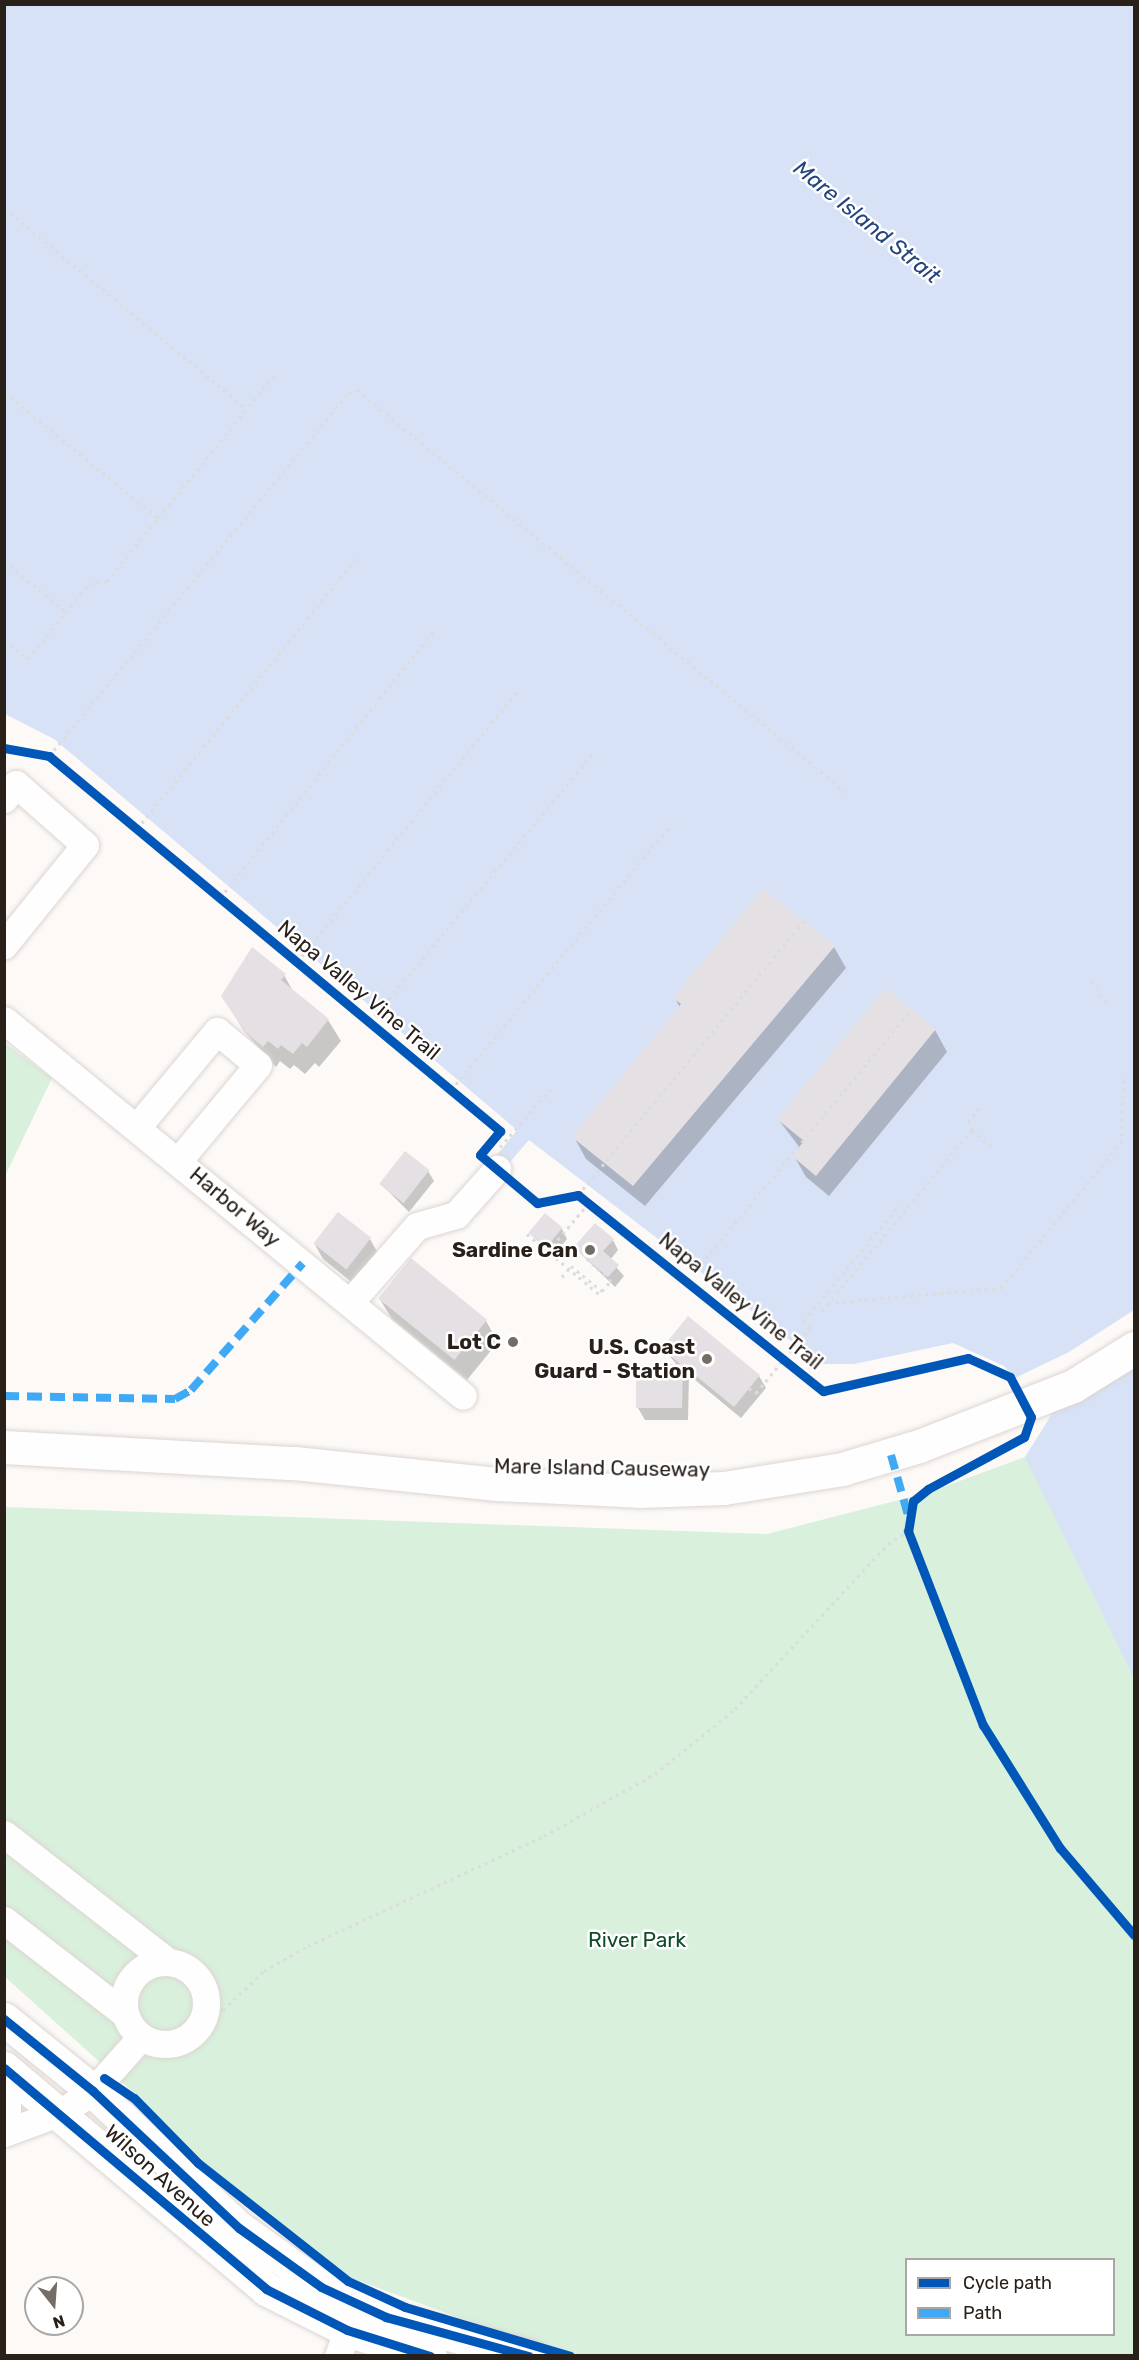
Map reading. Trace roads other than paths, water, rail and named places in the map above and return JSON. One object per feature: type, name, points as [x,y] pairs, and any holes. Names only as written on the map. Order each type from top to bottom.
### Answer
[{"type":"main road","name":"Mare Island Causeway","points":[[988,1412],[1064,1370],[1134,1327]]},
{"type":"main road","name":"Mare Island Causeway","points":[[4,1447],[294,1463],[402,1461],[640,1473],[726,1470],[838,1451],[988,1412],[1073,1386],[1134,1348]]},
{"type":"main road","name":"Wilson Avenue","points":[[4,2019],[93,2091],[347,2330],[530,2355]]},
{"type":"main road","name":"Wilson Avenue","points":[[4,2068],[61,2112],[266,2289],[347,2330],[430,2355]]},
{"type":"main road","points":[[4,2086],[4,2116]]},
{"type":"street","points":[[4,799],[16,784],[85,845],[4,945]]},
{"type":"street","name":"Harbor Way","points":[[4,1020],[463,1396]]},
{"type":"street","points":[[137,1127],[217,1031],[258,1065],[178,1161]]},
{"type":"street","points":[[350,1302],[417,1226],[456,1215],[492,1165]]},
{"type":"street","points":[[4,1834],[167,1961],[195,1974],[207,2005],[202,2023],[181,2042],[156,2044],[141,2037],[125,2014],[4,1920]]},
{"type":"street","points":[[125,2014],[126,1989],[133,1976],[167,1961]]},
{"type":"street","points":[[4,2133],[61,2112],[93,2091],[141,2037]]},
{"type":"water","name":"Mare Island Strait","points":[[4,5],[1134,5],[1134,1678],[1025,1457],[1052,1414],[1004,1366],[953,1343],[854,1364],[821,1364],[529,1140],[503,1170],[492,1161],[517,1130],[54,739],[5,714]]},
{"type":"place","name":"Sardine Can","points":[[590,1250]]},
{"type":"place","name":"Lot C","points":[[513,1342]]},
{"type":"place","name":"U.S. Coast Guard - Station","points":[[707,1359]]},
{"type":"park label","name":"River Park","points":[[637,1940]]}]
